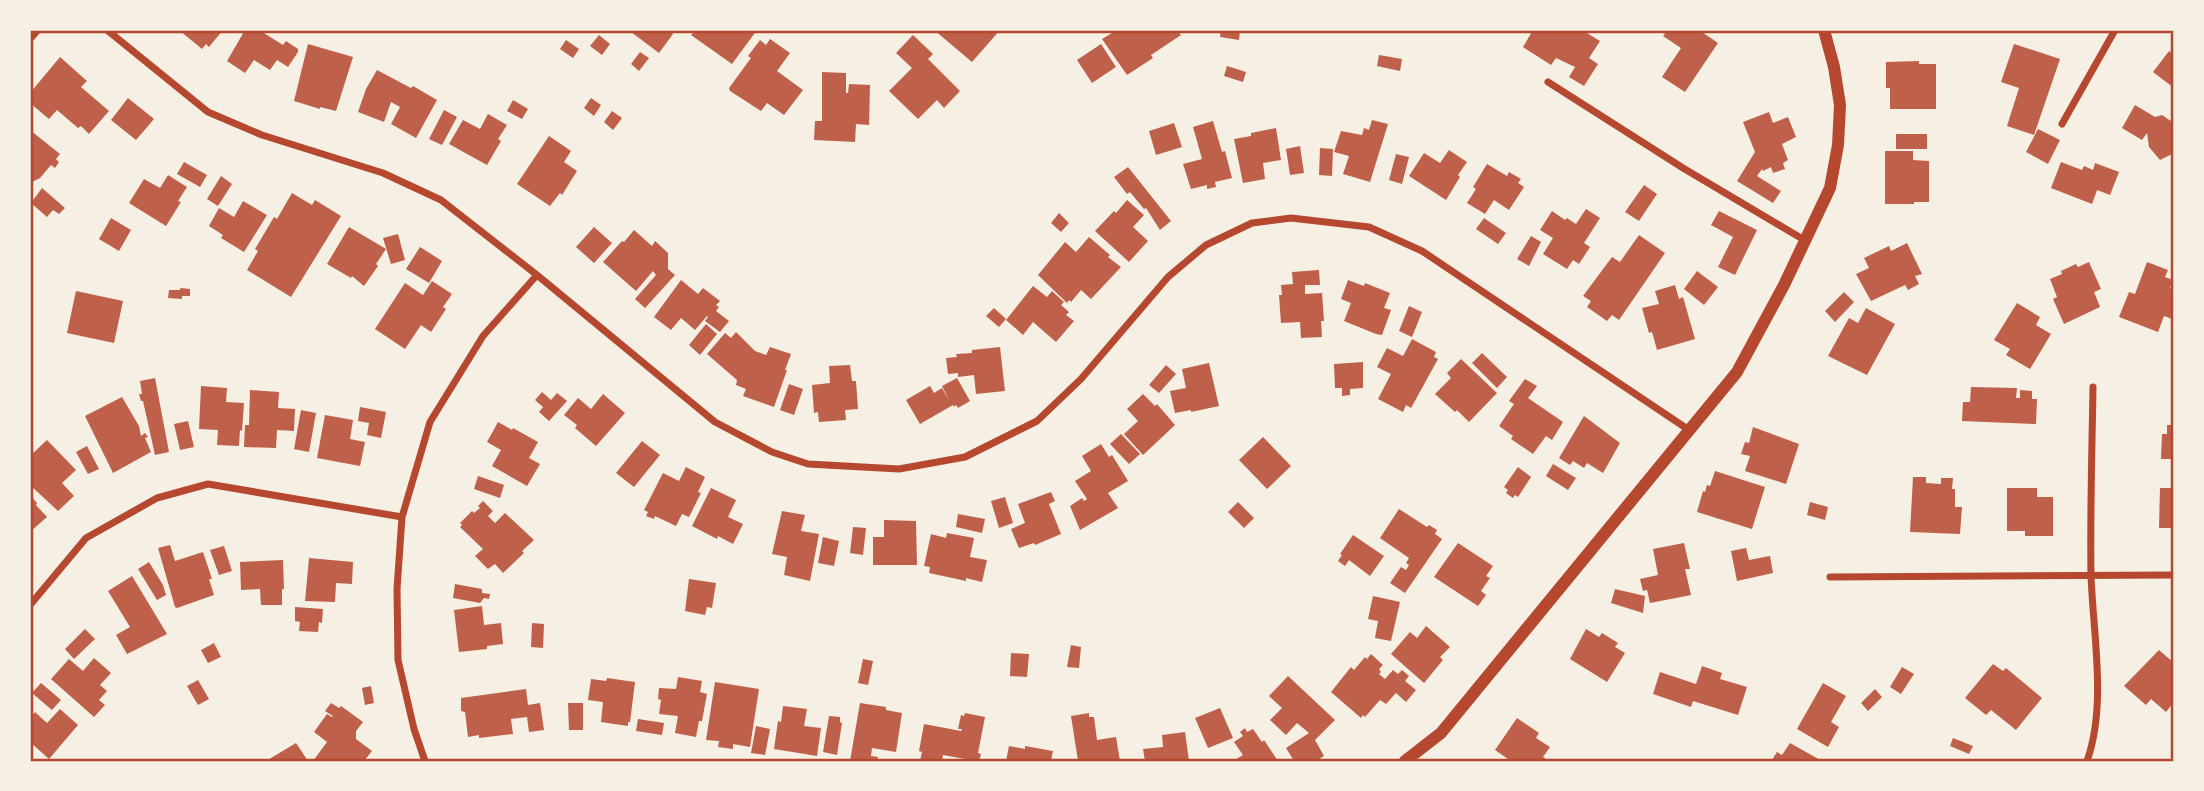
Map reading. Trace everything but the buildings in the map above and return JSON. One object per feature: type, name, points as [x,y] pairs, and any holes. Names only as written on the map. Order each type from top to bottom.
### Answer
[{"type":"street","points":[[30,38],[38,30]]},
{"type":"street","points":[[107,30],[208,112],[262,135],[383,173],[441,200],[537,275],[715,422],[772,452],[808,464],[899,469],[965,457],[1037,421],[1081,379],[1167,277],[1206,245],[1252,223],[1291,218],[1369,227],[1422,251],[1689,430]]},
{"type":"street","points":[[1405,761],[1441,733],[1737,372],[1806,241],[1830,188],[1838,145],[1840,106],[1834,67],[1824,30]]},
{"type":"street","points":[[2062,124],[2115,30]]},
{"type":"street","points":[[1548,82],[1683,168],[1806,241]]},
{"type":"street","points":[[425,761],[414,729],[398,660],[397,589],[402,517],[430,422],[483,337],[537,275]]},
{"type":"street","points":[[2087,761],[2091,749],[2098,685],[2091,576],[2093,387]]},
{"type":"street","points":[[30,606],[86,538],[157,498],[208,484],[402,517]]},
{"type":"street","points":[[1830,577],[2174,575]]}]
